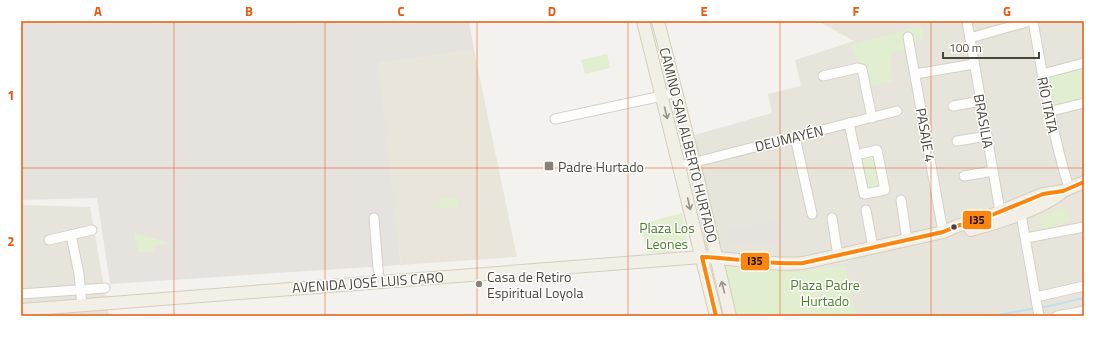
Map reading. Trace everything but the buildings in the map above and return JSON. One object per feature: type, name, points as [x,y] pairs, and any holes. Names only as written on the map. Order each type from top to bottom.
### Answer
[{"type":"main road","name":"CAMINO SAN ALBERTO HURTADO","points":[[643,21],[716,316]]},
{"type":"main road","name":"CAMINO SAN ALBERTO HURTADO","points":[[658,21],[694,162],[730,316]]},
{"type":"main road","points":[[653,61],[668,57]]},
{"type":"main road","name":"AVENIDA JOSÉ LUIS CARO","points":[[21,310],[702,257],[786,264],[807,262],[943,232],[957,226],[1001,216],[1050,201],[1066,190],[1084,182]]},
{"type":"street","name":"BRASILIA","points":[[967,21],[1001,216]]},
{"type":"street","points":[[970,38],[1030,21]]},
{"type":"street","name":"RÍO ITATA","points":[[1033,21],[1048,112],[1066,190]]},
{"type":"street","name":"PASAJE 4","points":[[908,37],[943,232]]},
{"type":"street","points":[[1042,74],[1084,63]]},
{"type":"street","points":[[915,74],[974,64]]},
{"type":"street","points":[[823,76],[858,68],[862,69],[872,118]]},
{"type":"street","points":[[555,119],[676,92]]},
{"type":"street","points":[[953,106],[981,101]]},
{"type":"street","points":[[1048,112],[1084,103]]},
{"type":"street","name":"DEUMAYÉN","points":[[680,166],[897,111]]},
{"type":"street","points":[[849,123],[864,194],[886,190],[877,150],[856,155]]},
{"type":"street","points":[[957,142],[987,136]]},
{"type":"street","points":[[796,137],[812,214]]},
{"type":"street","points":[[964,176],[993,171]]},
{"type":"street","points":[[901,200],[907,240]]},
{"type":"street","points":[[1020,209],[1039,314]]},
{"type":"street","points":[[866,210],[872,248]]},
{"type":"street","points":[[374,218],[379,281]]},
{"type":"street","points":[[832,218],[838,256]]},
{"type":"street","points":[[1026,238],[1084,227]]},
{"type":"street","points":[[49,240],[92,230]]},
{"type":"street","points":[[71,235],[79,274],[82,305]]},
{"type":"street","points":[[1036,298],[1084,286]]},
{"type":"street","points":[[21,294],[105,288]]},
{"type":"street","points":[[1057,316],[1080,313]]},
{"type":"shaded area","points":[[21,21],[469,21],[474,50],[379,63],[401,265],[110,284],[97,198],[22,200]]},
{"type":"shaded area","points":[[818,21],[1084,21],[1084,316],[736,316],[722,255],[691,136],[772,113],[768,94],[801,86],[795,60],[854,41]]},
{"type":"shaded area","points":[[474,50],[517,257],[401,265],[378,63]]},
{"type":"shaded area","points":[[1084,190],[1084,225],[1028,237],[1026,215]]},
{"type":"shaded area","points":[[21,194],[23,205],[90,207],[109,315],[21,316]]},
{"type":"shaded area","points":[[780,219],[784,246],[730,243],[728,230]]},
{"type":"green space","points":[[922,26],[923,39],[907,43],[909,50],[894,52],[890,58],[893,81],[868,87],[864,64],[858,64],[851,45]]},
{"type":"green space","points":[[607,54],[610,68],[585,74],[581,60]]},
{"type":"green space","points":[[1084,66],[1084,99],[1053,107],[1045,76]]},
{"type":"green space","points":[[874,152],[883,191],[868,194],[859,156]]},
{"type":"green space","points":[[458,198],[458,207],[440,209],[440,199]]},
{"type":"green space","points":[[1066,207],[1070,221],[1044,230],[1039,216]]},
{"type":"green space","name":"Plaza Los Leones","points":[[682,213],[688,244],[678,251],[669,253],[647,252],[641,224]]},
{"type":"green space","points":[[134,233],[173,244],[155,245],[155,251],[138,252]]},
{"type":"green space","name":"Plaza Padre Hurtado","points":[[845,265],[856,316],[736,316],[724,266],[791,272]]},
{"type":"waterway","points":[[1040,308],[1084,298]]},
{"type":"waterway","points":[[993,316],[1036,308]]},
{"type":"transit line","name":"I35","points":[[716,316],[702,257],[778,263],[803,263],[943,232],[987,217],[1043,194],[1063,191],[1084,182]]},
{"type":"place","name":"Padre Hurtado","points":[[549,166]]},
{"type":"place","name":"Casa de Retiro Espiritual Loyola","points":[[479,284]]}]
